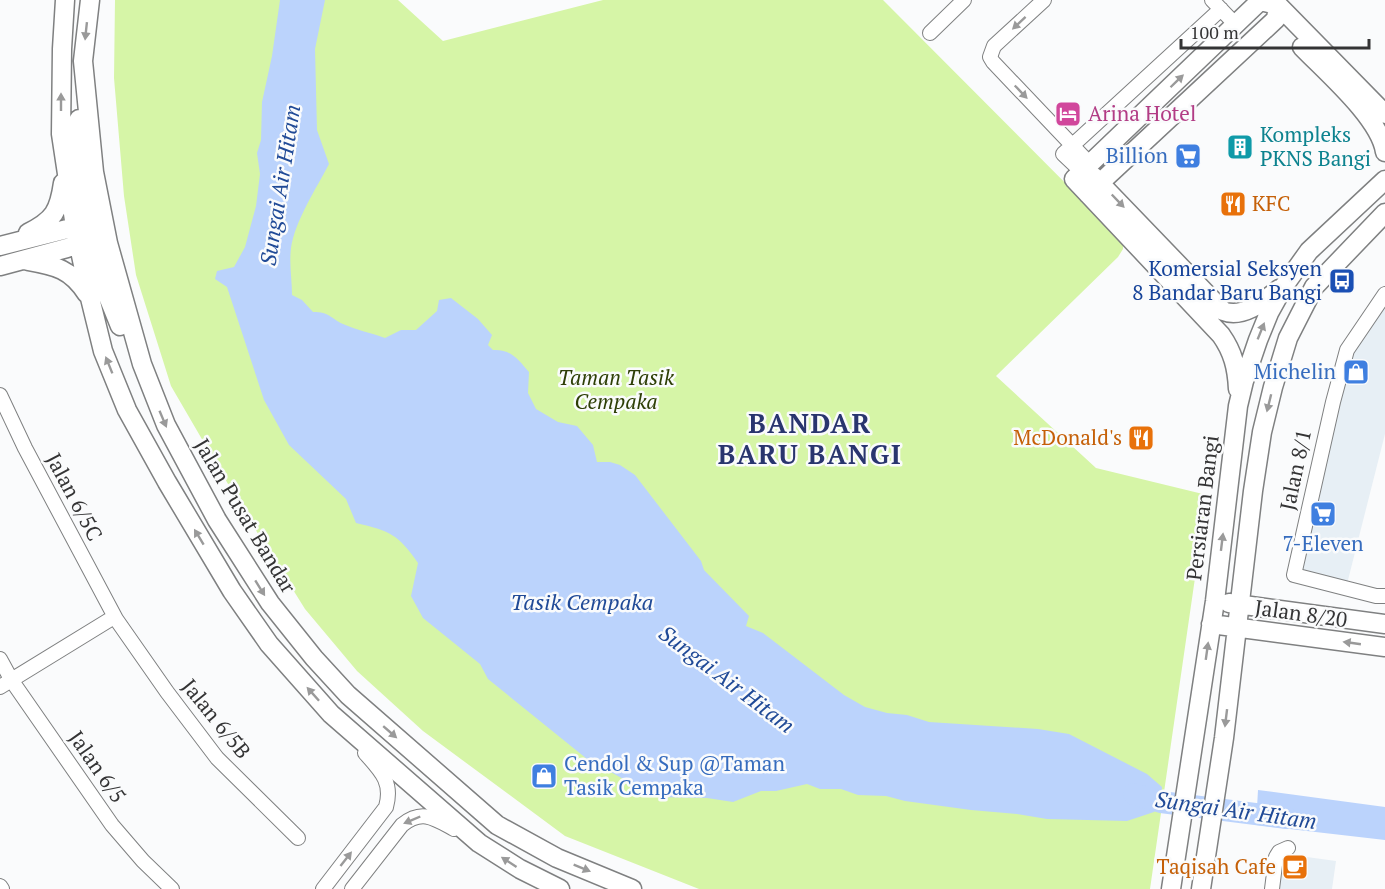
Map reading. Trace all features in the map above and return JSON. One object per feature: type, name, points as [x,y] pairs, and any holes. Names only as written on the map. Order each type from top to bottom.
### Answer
[{"type":"main road","name":"Jalan Pusat Bandar","points":[[90,0],[83,61],[98,199],[108,243],[142,364],[166,425],[217,520],[270,603],[314,658],[348,695],[497,825],[557,858],[632,889]]},
{"type":"main road","points":[[68,2],[61,134],[81,235],[90,298],[103,351],[127,410],[167,483],[232,591],[269,644],[331,714],[479,843],[520,869],[560,889]]},
{"type":"main road","points":[[1238,406],[1234,361],[1217,318],[1094,188],[1074,179],[1236,25],[1271,5]]},
{"type":"main road","points":[[1271,5],[1385,114]]},
{"type":"main road","points":[[1271,5],[1369,117],[1383,140],[1385,152]]},
{"type":"main road","points":[[1094,188],[1271,5]]},
{"type":"main road","points":[[0,266],[23,260],[81,235],[89,215],[79,144],[78,106],[83,61]]},
{"type":"main road","points":[[4,245],[42,226],[54,215],[60,204],[65,160]]},
{"type":"main road","name":"Persiaran Bangi","points":[[1171,889],[1215,601],[1238,406],[1244,381],[1269,313],[1284,286],[1309,251],[1383,178]]},
{"type":"main road","points":[[1201,889],[1233,666],[1262,432],[1288,338],[1314,287],[1385,213]]},
{"type":"main road","points":[[4,245],[81,235]]},
{"type":"main road","points":[[81,235],[96,249],[107,294],[122,330],[142,364]]},
{"type":"main road","points":[[23,260],[64,270],[82,286],[90,298]]},
{"type":"main road","points":[[1217,318],[1228,313],[1240,313],[1265,300],[1284,286]]},
{"type":"main road","points":[[1246,558],[1255,590],[1277,610]]},
{"type":"main road","name":"Jalan 8/20","points":[[1215,601],[1385,624]]},
{"type":"main road","name":"Jalan 8/20","points":[[1211,624],[1385,647]]},
{"type":"main road","points":[[1233,666],[1251,644],[1271,632]]},
{"type":"street","points":[[930,33],[964,0]]},
{"type":"street","points":[[1044,0],[994,46],[990,57],[1072,145]]},
{"type":"street","points":[[1086,168],[1063,154],[1217,5],[1236,25]]},
{"type":"street","name":"Jalan 8/1","points":[[1385,294],[1347,350],[1294,575],[1376,596],[1385,596]]},
{"type":"street","name":"Jalan 6/5C","points":[[0,395],[20,438],[114,617]]},
{"type":"street","points":[[6,684],[114,617]]},
{"type":"street","name":"Jalan 6/5B","points":[[114,617],[217,758],[298,838]]},
{"type":"street","name":"Jalan 6/5","points":[[0,659],[6,684],[112,825],[143,861],[172,889]]},
{"type":"street","points":[[323,889],[386,807],[389,796],[384,776],[331,714]]},
{"type":"street","points":[[352,889],[402,825],[411,818],[433,817],[479,843]]},
{"type":"street","points":[[1272,889],[1276,857],[1279,852],[1288,848]]},
{"type":"shaded area","points":[[1385,302],[1385,434],[1347,584],[1301,572],[1341,390],[1354,347]]},
{"type":"shaded area","points":[[1285,854],[1336,861],[1332,889],[1276,889],[1280,859]]},
{"type":"green space","name":"Taman Tasik Cempaka","points":[[115,0],[398,0],[443,41],[603,0],[883,0],[1123,241],[1123,249],[1118,257],[996,376],[1096,468],[1207,495],[1150,889],[699,889],[565,836],[423,731],[357,671],[305,609],[242,508],[171,386],[136,275],[124,196],[114,78]]},
{"type":"water","name":"Tasik Cempaka","points":[[280,0],[325,0],[315,49],[317,130],[329,164],[307,205],[293,238],[290,260],[292,295],[302,300],[313,312],[327,314],[348,326],[385,338],[401,330],[416,330],[437,311],[439,300],[451,298],[478,319],[492,335],[488,345],[493,350],[509,353],[518,359],[529,372],[528,393],[536,409],[558,422],[577,426],[593,445],[597,462],[620,465],[635,475],[701,561],[704,570],[749,616],[746,626],[763,633],[844,695],[865,707],[929,722],[1038,729],[1069,734],[1147,774],[1162,787],[1161,802],[1154,812],[1127,821],[1047,819],[905,801],[886,796],[858,795],[841,789],[820,789],[807,784],[776,791],[761,791],[733,802],[707,798],[656,797],[587,759],[488,679],[480,664],[423,618],[411,596],[418,563],[405,546],[392,535],[356,523],[346,499],[289,445],[264,400],[227,287],[215,279],[217,271],[234,267],[245,247],[256,206],[260,174],[257,153],[261,140],[262,102],[272,56]]},
{"type":"water","points":[[1258,790],[1385,807],[1385,840],[1256,825]]},
{"type":"waterway","name":"Sungai Air Hitam","points":[[1134,794],[1161,802],[1287,818]]},
{"type":"place","name":"Arina Hotel","points":[[1068,114]]},
{"type":"place","name":"Kompleks PKNS Bangi","points":[[1240,147]]},
{"type":"place","name":"Billion","points":[[1188,156]]},
{"type":"place","name":"KFC","points":[[1233,204]]},
{"type":"place","name":"Komersial Seksyen 8 Bandar Baru Bangi","points":[[1342,281]]},
{"type":"place","name":"Michelin","points":[[1356,372]]},
{"type":"place","name":"McDonald's","points":[[1141,438]]},
{"type":"place","name":"7-Eleven","points":[[1323,514]]},
{"type":"place","name":"Cendol & Sup @Taman Tasik Cempaka","points":[[544,776]]},
{"type":"place","name":"Taqisah Cafe","points":[[1295,867]]},
{"type":"district","name":"BANDAR BARU BANGI","points":[[810,440]]}]
